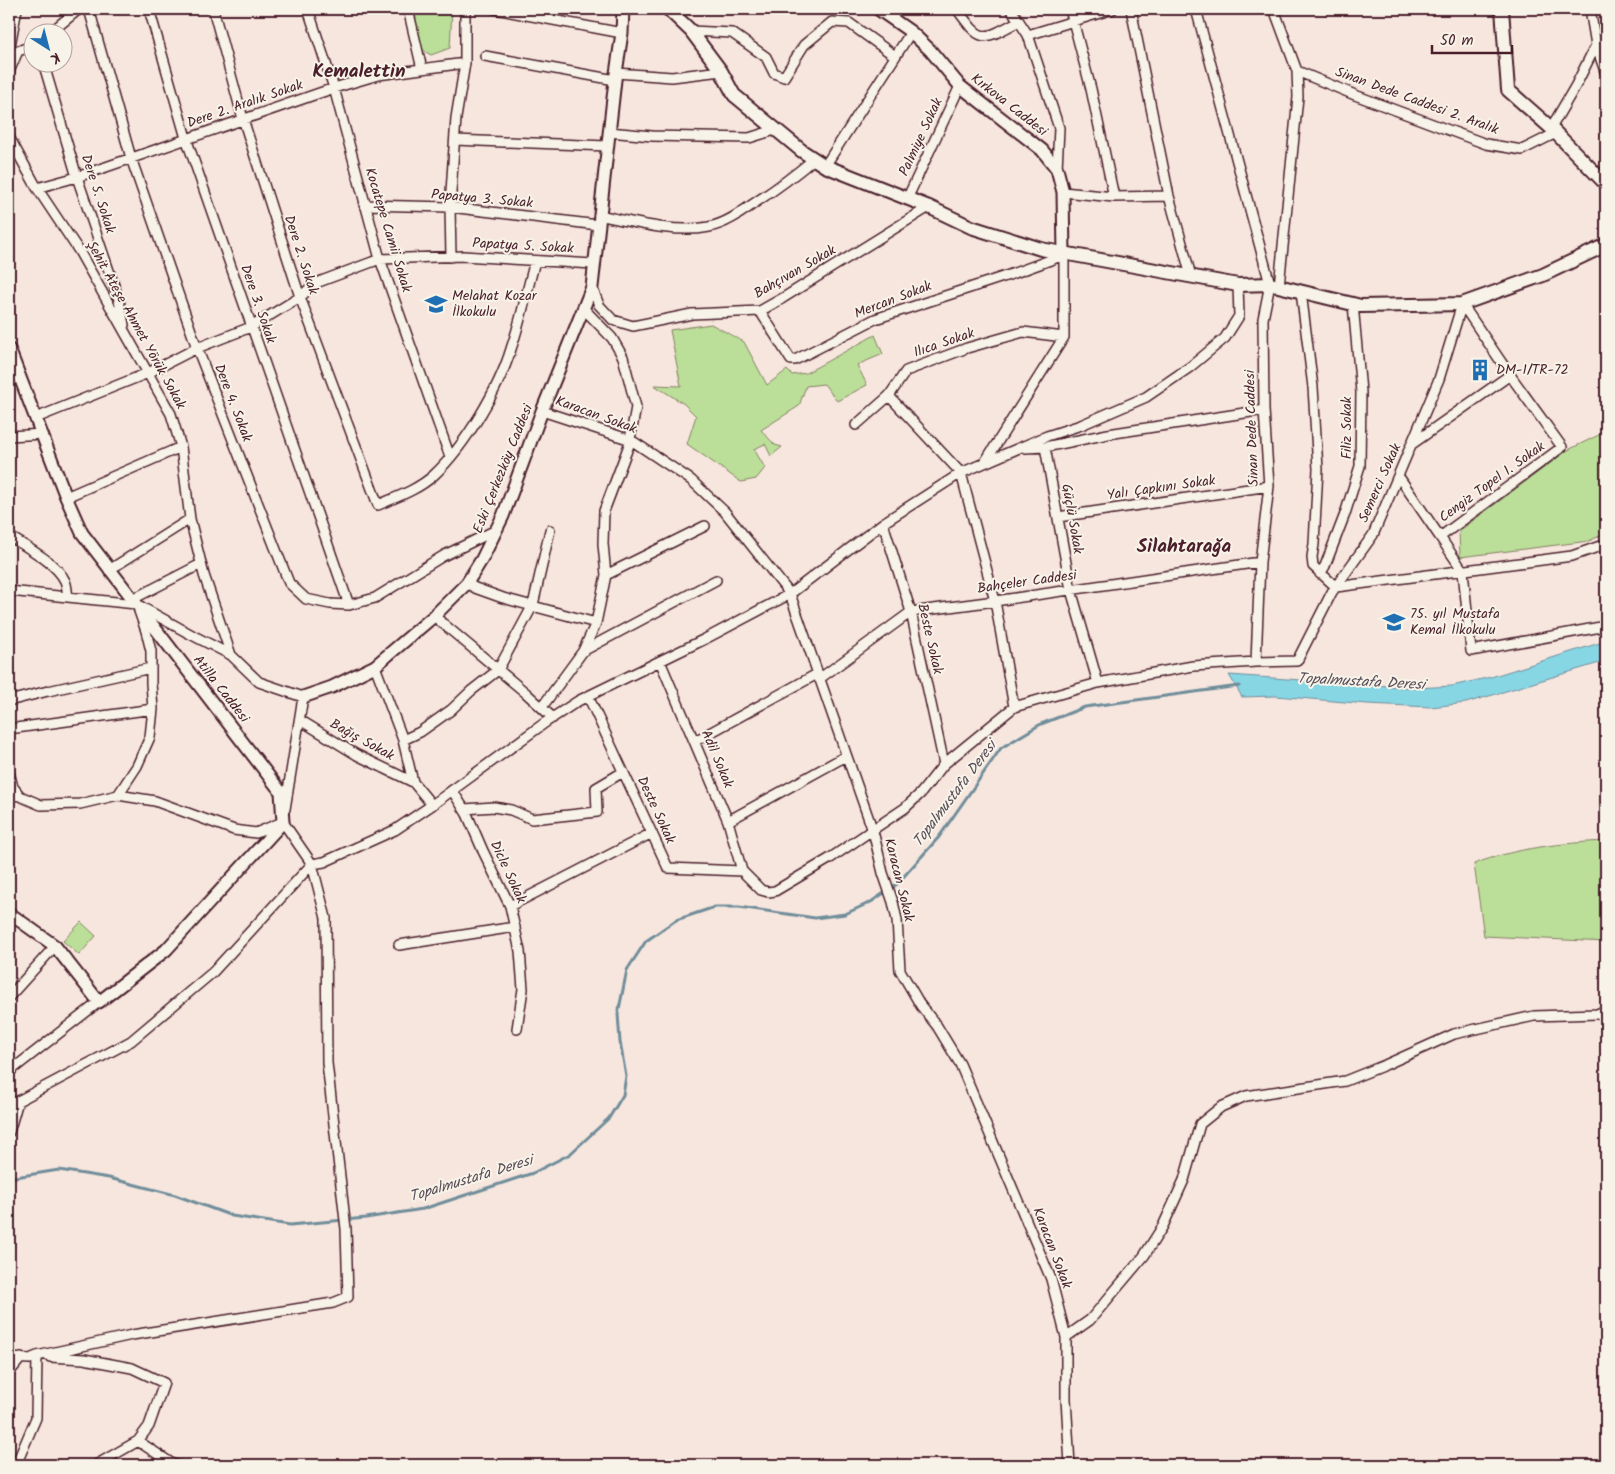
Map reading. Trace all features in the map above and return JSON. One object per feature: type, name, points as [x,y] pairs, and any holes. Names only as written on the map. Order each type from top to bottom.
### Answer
[{"type":"main road","points":[[668,9],[691,31],[721,72],[734,95],[775,130],[820,162],[929,207],[970,227],[1064,255],[1238,285],[1275,285],[1361,306],[1462,304],[1543,275],[1606,245]]},
{"type":"main road","points":[[1502,9],[1508,90],[1554,130],[1606,184]]},
{"type":"street","points":[[9,50],[17,9]]},
{"type":"street","points":[[64,22],[79,9]]},
{"type":"street","name":"Dere 4. Sokak","points":[[89,9],[131,158],[197,348],[289,583],[306,599],[330,604],[349,605],[375,598],[443,556],[496,530]]},
{"type":"street","name":"Dere 3. Sokak","points":[[149,9],[186,138],[349,605]]},
{"type":"street","name":"Dere 2. Sokak","points":[[212,9],[243,119],[300,297],[378,506],[418,487],[434,475],[450,457]]},
{"type":"street","name":"Kocatepe Camii Sokak","points":[[308,9],[334,88],[364,205],[380,258],[450,457]]},
{"type":"street","points":[[408,9],[422,69]]},
{"type":"street","points":[[451,256],[450,208],[456,118],[465,63],[465,9]]},
{"type":"street","points":[[495,9],[622,33]]},
{"type":"street","name":"Eski Çerkezköy Caddesi","points":[[303,697],[375,666],[434,616],[467,583],[482,559],[503,516],[542,411],[592,286],[598,220],[622,33],[623,9]]},
{"type":"street","name":"Kırkova Caddesi","points":[[878,9],[911,32],[930,50],[960,86],[1042,150],[1057,169],[1063,192],[1064,255]]},
{"type":"street","points":[[957,9],[972,31],[981,36],[988,36],[1020,21]]},
{"type":"street","points":[[1012,9],[1028,36],[1059,128],[1057,169]]},
{"type":"street","points":[[1070,9],[1091,90],[1114,197]]},
{"type":"street","points":[[1028,36],[1113,9]]},
{"type":"street","points":[[1131,9],[1169,196],[1191,276]]},
{"type":"street","points":[[1196,9],[1275,285]]},
{"type":"street","name":"Sinan Dede Caddesi","points":[[1256,662],[1260,562],[1269,486],[1264,410],[1263,318],[1275,285],[1298,97],[1297,71],[1274,9]]},
{"type":"street","points":[[1590,9],[1596,45],[1606,74]]},
{"type":"street","points":[[691,31],[732,33],[766,57],[774,73],[784,77],[804,45],[832,22],[849,23],[895,56]]},
{"type":"street","name":"Papatya 3. Sokak","points":[[364,205],[450,208],[598,220],[655,227],[695,229],[711,227],[739,215],[820,162],[911,32]]},
{"type":"street","points":[[1554,130],[1596,45]]},
{"type":"street","points":[[9,72],[18,51],[22,50]]},
{"type":"street","points":[[485,56],[615,77],[672,77],[721,72]]},
{"type":"street","name":"Dere 2. Aralık Sokak","points":[[37,188],[77,177],[186,138],[378,75],[465,63]]},
{"type":"street","name":"Sinan Dede Caddesi 2. Aralık","points":[[1297,71],[1486,144],[1522,150],[1554,130]]},
{"type":"street","name":"Dere 5. Sokak","points":[[46,72],[77,177],[119,300],[126,334]]},
{"type":"street","name":"Palmiye Sokak","points":[[908,199],[960,86]]},
{"type":"street","points":[[609,132],[652,136],[749,138],[775,130]]},
{"type":"street","name":"Şehit Ateşe Ahmet Yörük Sokak","points":[[9,137],[37,188],[79,251],[171,414],[181,447],[190,519],[201,564],[230,655],[259,682],[303,697]]},
{"type":"street","points":[[455,140],[607,146]]},
{"type":"street","points":[[1063,192],[1114,197],[1169,196]]},
{"type":"street","name":"Bahçıvan Sokak","points":[[592,286],[599,305],[613,320],[633,326],[692,314],[760,311],[929,207]]},
{"type":"street","points":[[985,463],[1064,337],[1064,255]]},
{"type":"street","name":"Mercan Sokak","points":[[760,311],[791,360],[795,360],[875,319],[1064,255]]},
{"type":"street","name":"Papatya 5. Sokak","points":[[36,418],[148,373],[197,348],[251,327],[300,297],[316,282],[380,258],[451,256],[593,264]]},
{"type":"street","points":[[450,457],[464,442],[497,384],[511,350],[536,261]]},
{"type":"street","points":[[9,1132],[13,1102],[131,1041],[213,972],[312,864],[324,862],[394,830],[553,718],[588,696],[790,594],[883,523],[961,473],[1047,436],[1081,425],[1146,397],[1190,367],[1225,338],[1239,316],[1238,285]]},
{"type":"street","points":[[1301,292],[1313,387],[1318,469],[1312,558],[1313,566],[1320,574],[1336,587],[1572,556],[1606,544]]},
{"type":"street","name":"Filiz Sokak","points":[[1320,574],[1325,566],[1345,514],[1360,466],[1361,392],[1353,304]]},
{"type":"street","name":"Cengiz Topel 1. Sokak","points":[[1440,537],[1562,447],[1462,304]]},
{"type":"street","name":"Semerci Sokak","points":[[1256,662],[1297,661],[1336,587],[1373,534],[1440,379],[1462,304]]},
{"type":"street","points":[[542,707],[583,651],[596,623],[606,574],[603,544],[604,511],[631,440],[636,407],[623,357],[612,338],[583,308]]},
{"type":"street","name":"Ilıca Sokak","points":[[856,425],[889,396],[906,371],[967,348],[1023,332],[1064,337]]},
{"type":"street","name":"Atilla Caddesi","points":[[9,349],[66,497],[82,533],[280,792],[283,822]]},
{"type":"street","points":[[1412,445],[1510,375]]},
{"type":"street","points":[[889,396],[961,473],[994,601],[1014,707]]},
{"type":"street","points":[[1019,448],[1045,448],[1108,434],[1264,410]]},
{"type":"street","name":"Karacan Sokak","points":[[542,411],[631,440],[691,480],[725,512],[790,594],[873,831],[897,920],[900,970],[921,1006],[937,1026],[960,1064],[1051,1279],[1066,1337],[1066,1399],[1070,1465]]},
{"type":"street","points":[[9,436],[43,434]]},
{"type":"street","points":[[66,497],[181,447]]},
{"type":"street","name":"Güçlü Sokak","points":[[1045,448],[1071,590],[1098,683]]},
{"type":"street","name":"Cengiz Topel 1. Sokak","points":[[1398,477],[1463,571],[1471,651],[1606,626]]},
{"type":"street","name":"Yalı Çapkını Sokak","points":[[1058,517],[1269,486]]},
{"type":"street","points":[[109,570],[190,519]]},
{"type":"street","name":"Beste Sokak","points":[[883,523],[911,612],[944,764]]},
{"type":"street","points":[[606,574],[705,526]]},
{"type":"street","points":[[402,740],[420,732],[451,710],[470,691],[498,670],[533,605],[550,530]]},
{"type":"street","points":[[9,536],[58,570],[65,581],[68,597]]},
{"type":"street","name":"Bahçeler Caddesi","points":[[695,741],[818,677],[911,612],[1260,562]]},
{"type":"street","points":[[134,601],[201,564]]},
{"type":"street","points":[[583,651],[716,580]]},
{"type":"street","points":[[467,583],[502,598],[596,623]]},
{"type":"street","points":[[9,591],[134,601],[192,636],[230,655]]},
{"type":"street","points":[[118,795],[137,766],[150,737],[153,710],[151,651],[146,631],[134,601]]},
{"type":"street","points":[[434,616],[553,718]]},
{"type":"street","name":"Adil Sokak","points":[[660,661],[728,821],[742,871]]},
{"type":"street","points":[[742,871],[762,890],[768,892],[775,891],[829,859],[905,808],[944,764],[1014,707],[1098,683],[1193,666],[1256,662]]},
{"type":"street","points":[[375,666],[402,740],[413,782],[432,805]]},
{"type":"street","points":[[9,701],[151,668]]},
{"type":"street","name":"Deste Sokak","points":[[588,696],[668,868],[742,871]]},
{"type":"street","points":[[9,1072],[166,950],[283,822],[303,697]]},
{"type":"street","points":[[9,729],[153,710]]},
{"type":"street","name":"Bağış Sokak","points":[[300,720],[357,755],[413,782]]},
{"type":"street","points":[[728,821],[846,756]]},
{"type":"street","points":[[9,772],[14,787],[20,796]]},
{"type":"street","points":[[464,809],[494,807],[511,810],[532,820],[597,812],[596,788],[623,772]]},
{"type":"street","name":"Dicle Sokak","points":[[452,790],[464,809],[510,906],[520,951],[524,989],[517,1030]]},
{"type":"street","points":[[9,794],[20,796],[41,805],[80,804],[118,795],[155,801],[234,830],[256,833],[283,822]]},
{"type":"street","points":[[9,1358],[30,1359],[132,1335],[333,1303],[348,1297],[346,1229],[327,1063],[326,918],[312,864],[283,822]]},
{"type":"street","points":[[510,906],[652,833]]},
{"type":"street","points":[[9,913],[55,946],[99,1002]]},
{"type":"street","points":[[399,945],[515,927]]},
{"type":"street","points":[[9,997],[55,946]]},
{"type":"street","points":[[1066,1337],[1090,1320],[1144,1256],[1162,1226],[1184,1180],[1200,1124],[1220,1107],[1246,1096],[1345,1081],[1454,1034],[1534,1016],[1597,1014],[1606,1010]]},
{"type":"street","points":[[37,1356],[84,1359],[132,1368],[164,1382],[149,1426],[138,1441],[96,1465]]},
{"type":"street","points":[[16,1465],[36,1418],[37,1356]]},
{"type":"street","points":[[9,1373],[22,1358]]},
{"type":"street","points":[[138,1441],[174,1465],[177,1465]]},
{"type":"green space","points":[[414,9],[452,9],[450,48],[431,55],[421,49]]},
{"type":"green space","points":[[711,324],[744,342],[767,385],[787,370],[792,375],[806,373],[875,335],[883,354],[857,365],[867,385],[837,401],[824,384],[806,386],[799,406],[761,430],[775,445],[782,447],[771,456],[765,444],[754,449],[765,468],[756,479],[741,482],[687,444],[696,416],[684,404],[654,385],[681,386],[670,330]]},
{"type":"green space","points":[[1601,434],[1606,447],[1606,533],[1589,541],[1460,557],[1459,531],[1568,450]]},
{"type":"green space","points":[[1606,841],[1606,942],[1484,936],[1474,864],[1506,854],[1539,847]]},
{"type":"green space","points":[[81,922],[96,936],[79,955],[63,941]]},
{"type":"water","points":[[1606,641],[1606,661],[1466,703],[1431,707],[1367,704],[1276,696],[1242,697],[1229,675],[1417,688],[1452,686],[1491,677]]},
{"type":"waterway","name":"Topalmustafa Deresi","points":[[9,1178],[59,1170],[109,1178],[175,1195],[232,1216],[290,1225],[366,1218],[423,1209],[533,1173],[570,1154],[609,1118],[623,1095],[626,1076],[620,1042],[618,1014],[627,970],[646,941],[676,920],[715,907],[739,907],[815,918],[845,914],[871,902],[897,884],[939,837],[1001,748],[1041,724],[1085,707],[1239,686]]},
{"type":"place","name":"Melahat Kozar İlkokulu","points":[[436,304]]},
{"type":"place","name":"DM-1/TR-72","points":[[1480,370]]},
{"type":"place","name":"75. yıl Mustafa Kemal İlkokulu","points":[[1394,622]]},
{"type":"district","name":"Kemalettin","points":[[359,72]]},
{"type":"district","name":"Silahtarağa","points":[[1184,547]]}]
